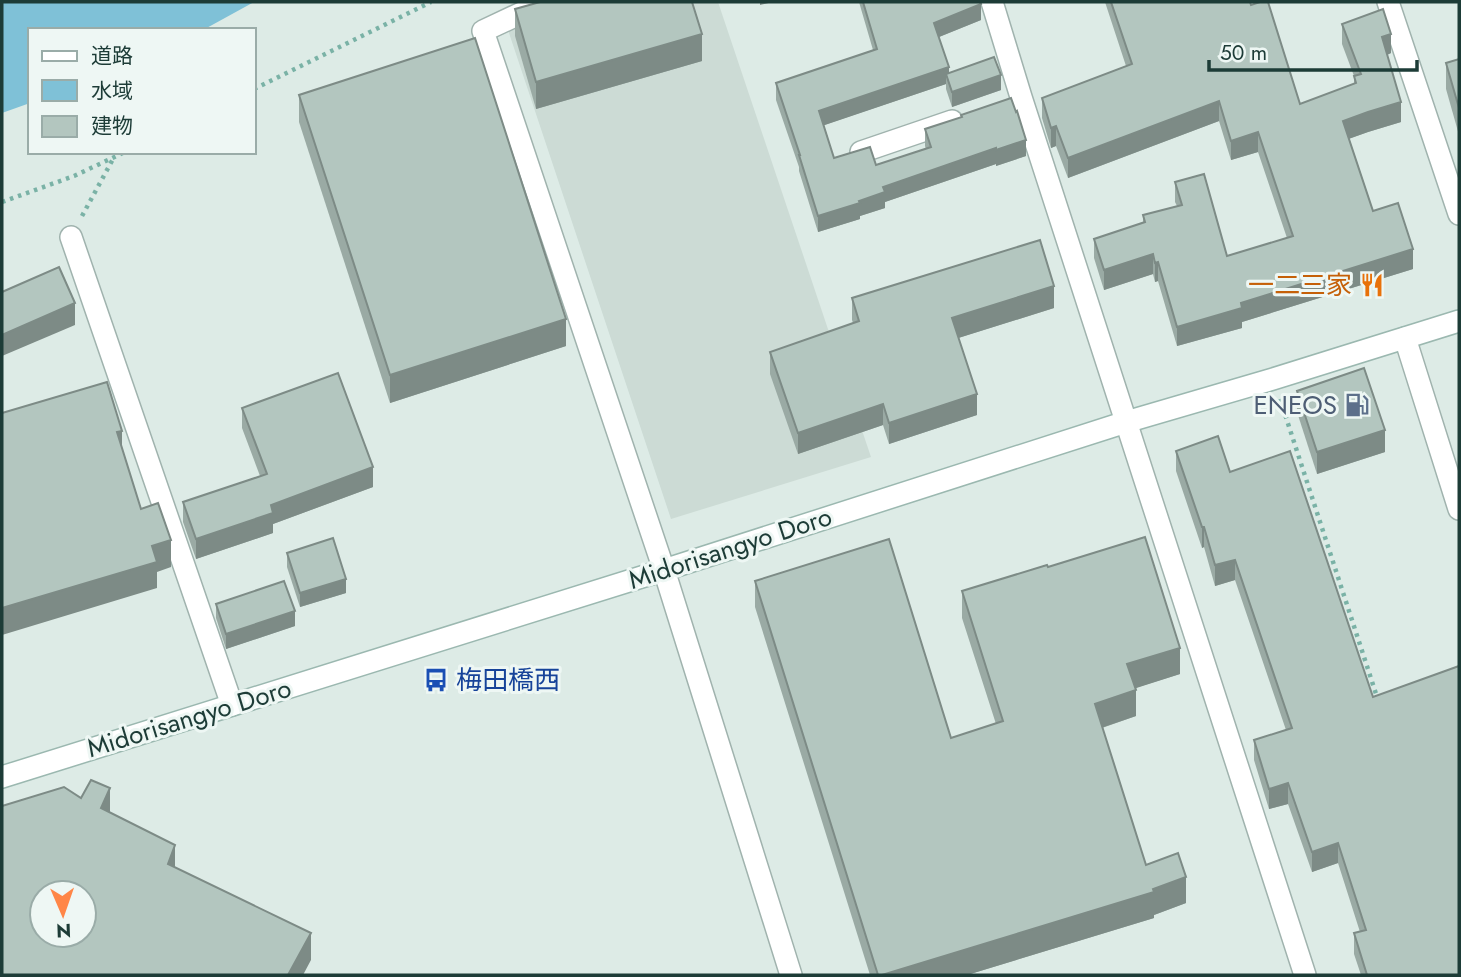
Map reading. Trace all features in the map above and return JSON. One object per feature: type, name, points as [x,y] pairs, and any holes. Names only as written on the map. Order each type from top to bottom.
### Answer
[{"type":"street","points":[[545,2],[483,32],[664,570],[791,975]]},
{"type":"street","points":[[992,2],[1305,975]]},
{"type":"street","points":[[1388,2],[1459,214]]},
{"type":"street","points":[[997,106],[1021,97]]},
{"type":"street","points":[[861,152],[972,114]]},
{"type":"street","points":[[71,237],[232,705]]},
{"type":"street","name":"Midorisangyo Doro","points":[[2,777],[1126,422],[1459,321]]},
{"type":"street","points":[[1405,338],[1459,509]]},
{"type":"path","points":[[256,88],[431,2]]},
{"type":"path","points":[[2,202],[74,176],[121,154]]},
{"type":"path","points":[[71,237],[113,158]]},
{"type":"path","points":[[1273,379],[1381,710]]},
{"type":"shaded area","points":[[576,2],[718,2],[871,457],[671,519],[508,30]]},
{"type":"water","points":[[2,2],[254,2],[207,28],[28,28],[28,104],[2,113]]},
{"type":"building","points":[[540,2],[692,2],[702,34],[536,82],[515,9]]},
{"type":"building","points":[[863,2],[981,4],[934,23],[949,67],[819,111],[834,158],[870,147],[876,165],[931,147],[925,129],[1011,98],[1026,140],[883,187],[885,192],[818,216],[776,83],[877,49]]},
{"type":"building","points":[[1111,2],[1250,2],[1251,5],[1268,2],[1300,104],[1356,83],[1354,76],[1361,74],[1342,24],[1383,9],[1391,34],[1382,37],[1401,102],[1343,121],[1373,211],[1398,203],[1413,249],[1241,303],[1242,308],[1177,327],[1158,262],[1155,263],[1153,254],[1104,270],[1094,239],[1145,222],[1143,215],[1182,205],[1175,182],[1204,174],[1227,256],[1293,236],[1258,132],[1231,141],[1219,101],[1068,158],[1056,126],[1051,128],[1042,98],[1132,64]]},
{"type":"building","points":[[475,38],[566,319],[390,375],[299,95]]},
{"type":"building","points":[[994,57],[1001,75],[952,92],[946,74]]},
{"type":"building","points":[[1459,59],[1459,108],[1446,63]]},
{"type":"building","points":[[1040,240],[1054,286],[952,318],[977,394],[889,423],[883,404],[798,433],[770,352],[859,321],[852,298]]},
{"type":"building","points":[[59,267],[75,303],[2,335],[2,292]]},
{"type":"building","points":[[1364,368],[1385,430],[1317,452],[1297,391]]},
{"type":"building","points":[[338,373],[373,467],[271,505],[273,513],[196,539],[183,502],[267,474],[242,408]]},
{"type":"building","points":[[107,382],[122,431],[117,432],[141,509],[158,503],[171,540],[152,546],[157,562],[2,608],[2,413]]},
{"type":"building","points":[[1218,436],[1230,472],[1290,451],[1373,697],[1459,666],[1459,975],[1367,975],[1354,933],[1366,930],[1338,843],[1312,852],[1288,783],[1269,789],[1254,740],[1292,728],[1235,560],[1215,565],[1176,451]]},
{"type":"building","points":[[1145,537],[1180,648],[1127,664],[1136,690],[1095,704],[1146,865],[1178,853],[1186,877],[1153,889],[1154,892],[878,975],[755,581],[889,539],[951,738],[1003,721],[962,591]]},
{"type":"building","points":[[333,538],[346,579],[300,593],[287,553]]},
{"type":"building","points":[[284,581],[295,611],[226,634],[216,604]]},
{"type":"building","points":[[91,780],[110,788],[101,808],[175,845],[168,864],[311,933],[288,975],[2,975],[2,806],[64,787],[81,798]]},
{"type":"place","name":"一二三家","points":[[1372,285]]},
{"type":"place","name":"ENEOS","points":[[1357,405]]},
{"type":"place","name":"梅田橋西","points":[[436,680]]}]
